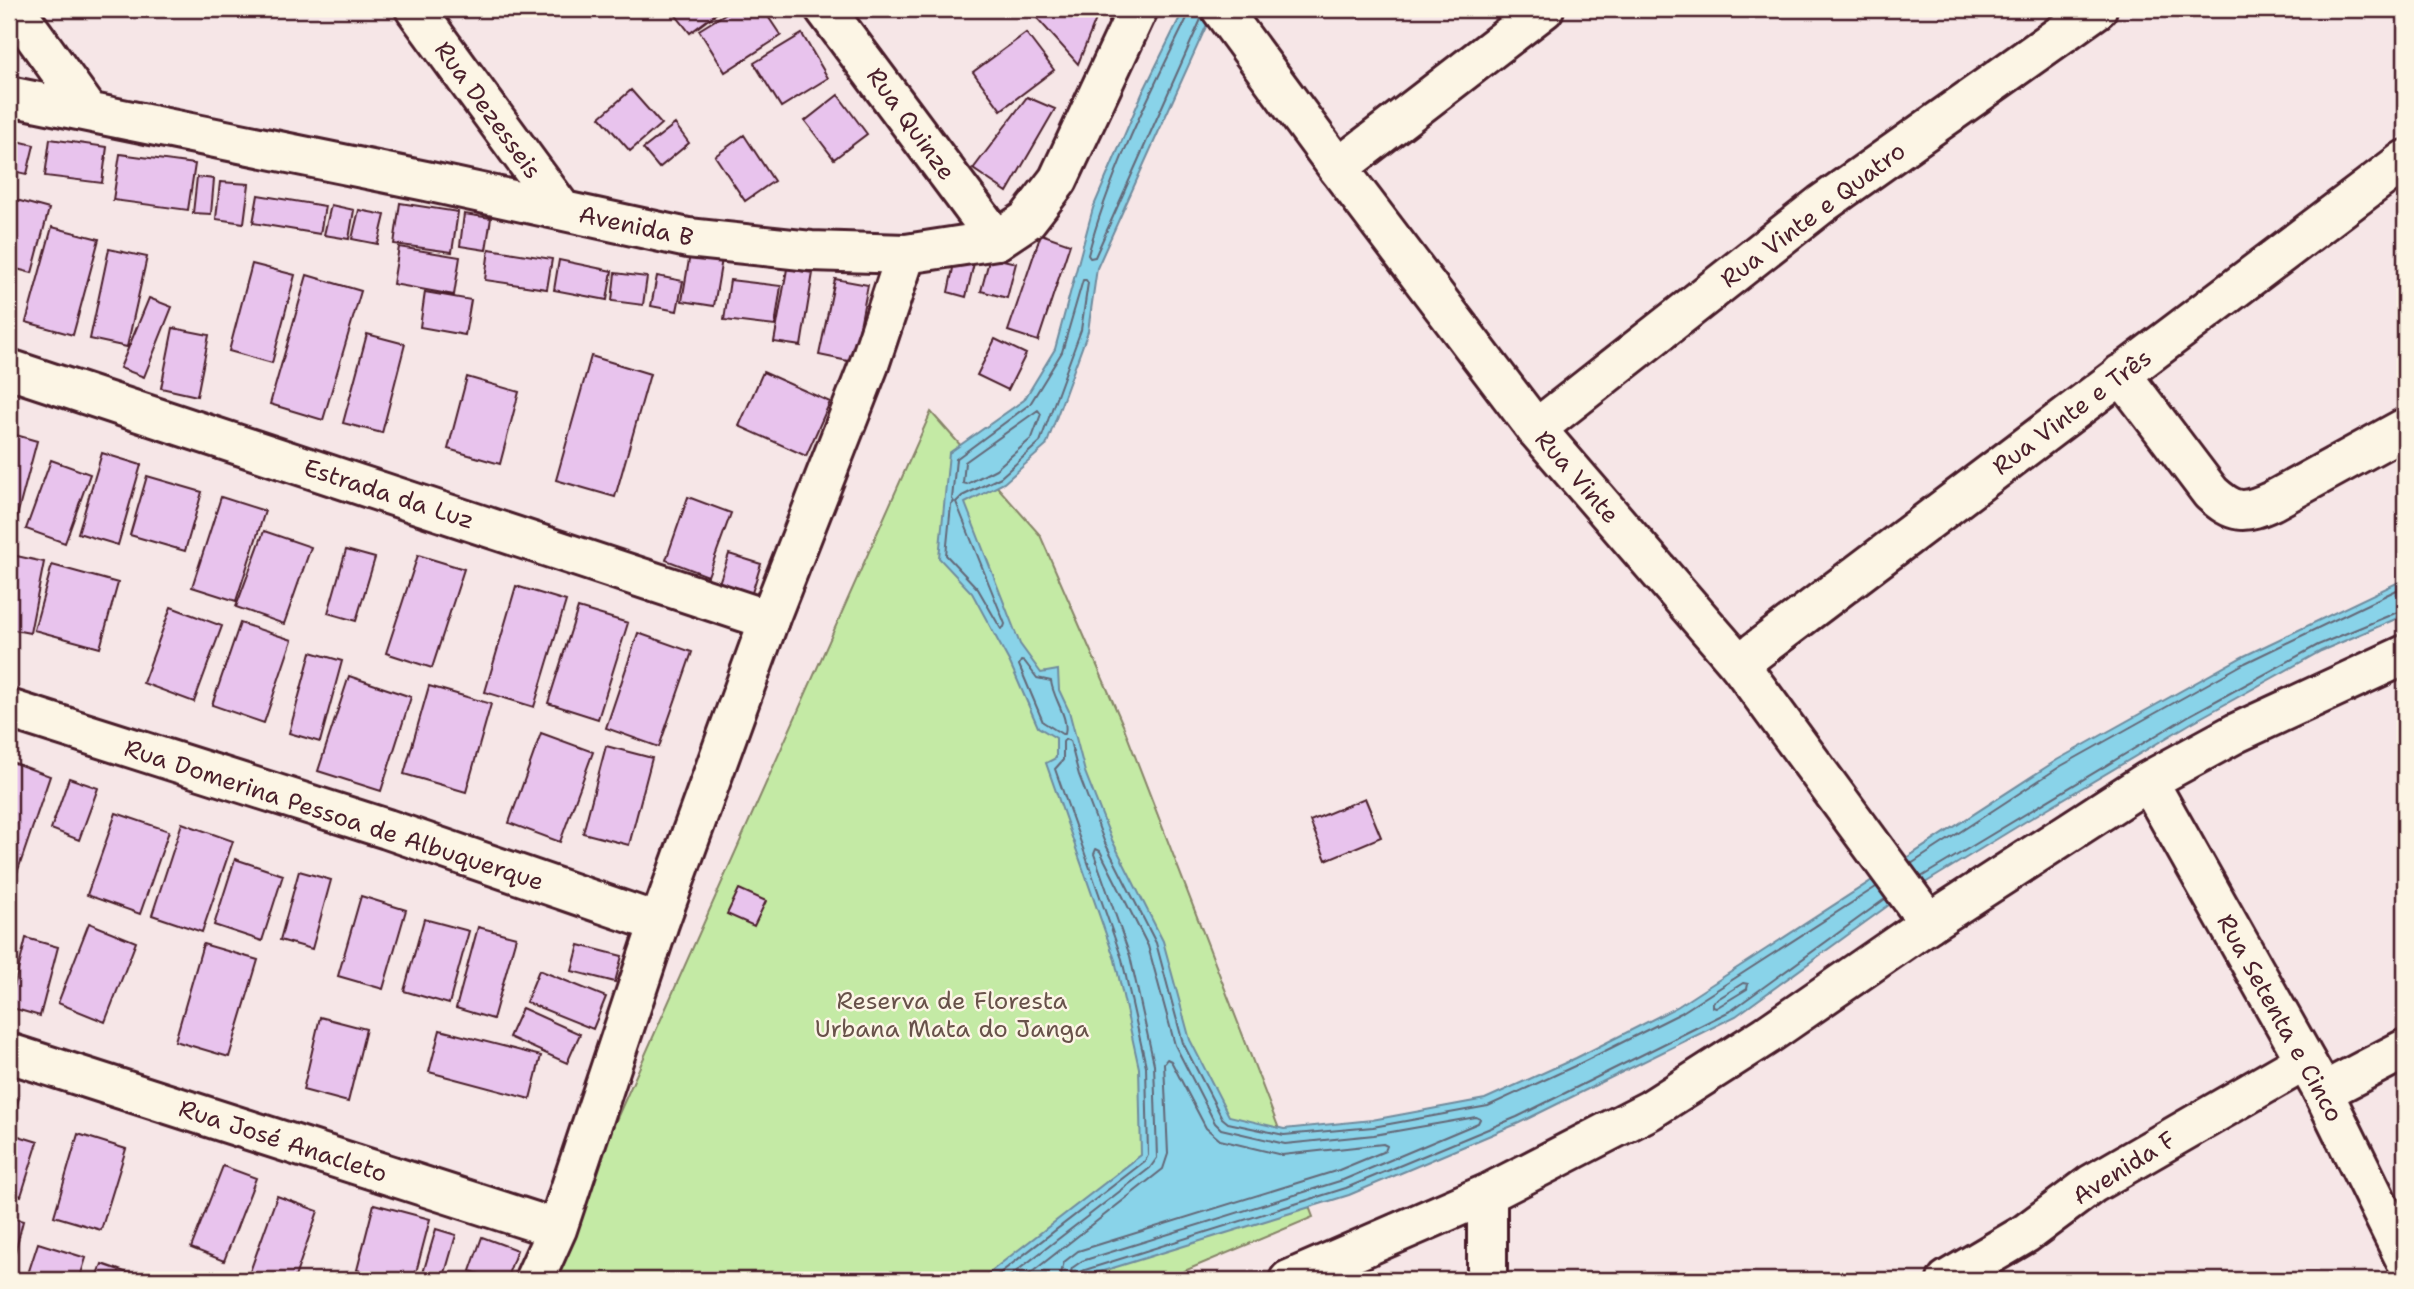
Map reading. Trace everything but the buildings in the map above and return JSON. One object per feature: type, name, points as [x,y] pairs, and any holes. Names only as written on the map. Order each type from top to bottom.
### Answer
[{"type":"street","points":[[15,9],[89,112]]},
{"type":"street","name":"Rua Dezesseis","points":[[415,9],[562,210]]},
{"type":"street","name":"Rua Quinze","points":[[825,9],[997,240]]},
{"type":"street","name":"Avenida B","points":[[9,96],[688,238],[811,251],[906,254],[997,240],[1027,220],[1058,180],[1138,9]]},
{"type":"street","points":[[1338,168],[1544,9]]},
{"type":"street","name":"Rua Vinte e Quatro","points":[[1535,429],[1822,204],[2097,9]]},
{"type":"street","name":"Rua Vinte","points":[[1231,16],[1338,168],[1535,429],[1739,664],[1927,919]]},
{"type":"street","name":"Rua Vinte e Três","points":[[1739,664],[2405,160]]},
{"type":"street","points":[[534,1280],[557,1229],[659,923],[769,620],[869,365],[906,254]]},
{"type":"street","name":"Estrada da Luz","points":[[9,369],[769,620]]},
{"type":"street","points":[[2121,374],[2211,493],[2225,506],[2238,511],[2253,510],[2272,501],[2405,428]]},
{"type":"street","points":[[1289,1280],[1487,1194],[1650,1110],[1767,1035],[1927,919],[2147,781],[2236,733],[2405,655]]},
{"type":"street","name":"Rua Domerina Pessoa de Albuquerque","points":[[9,709],[387,830],[659,923]]},
{"type":"street","name":"Rua Setenta e Cinco","points":[[2147,781],[2314,1077],[2405,1259]]},
{"type":"street","name":"Avenida F","points":[[1947,1280],[2025,1234],[2092,1184],[2314,1077],[2405,1049]]},
{"type":"street","name":"Rua José Anacleto","points":[[9,1053],[557,1229]]},
{"type":"street","points":[[1487,1194],[1488,1280]]},
{"type":"green space","name":"Reserva de Floresta Urbana Mata do Janga","points":[[931,412],[1040,535],[1123,725],[1313,1217],[1163,1280],[545,1280]]},
{"type":"water","points":[[1184,9],[1214,9],[1097,268],[1088,331],[1046,446],[1004,483],[965,503],[1020,644],[1041,673],[1058,670],[1059,690],[1069,711],[1085,772],[1111,838],[1163,941],[1190,1040],[1229,1116],[1284,1129],[1372,1120],[1485,1099],[1576,1058],[1677,1007],[2057,760],[2242,657],[2405,579],[2405,615],[2321,651],[2193,722],[2028,820],[1889,905],[1736,1016],[1519,1123],[1349,1195],[1080,1280],[984,1280],[986,1275],[1141,1155],[1139,1068],[1115,960],[1046,763],[1056,758],[1056,738],[1038,727],[1010,663],[972,593],[939,558],[949,453],[1024,400],[1055,349],[1093,208],[1142,94]]}]
